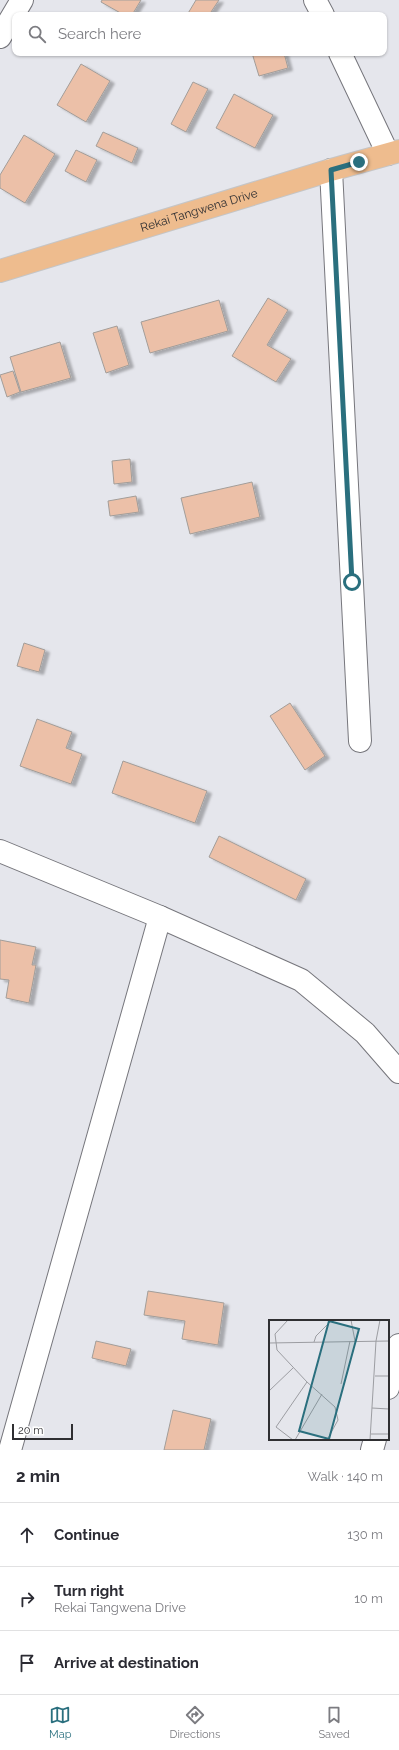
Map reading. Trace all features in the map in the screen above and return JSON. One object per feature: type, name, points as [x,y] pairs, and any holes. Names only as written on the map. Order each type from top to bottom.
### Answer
[{"type":"main road","name":"Rekai Tangwena Drive","points":[[0,271],[331,170],[393,153]]},
{"type":"street","points":[[15,12],[22,0]]},
{"type":"street","points":[[316,0],[321,12]]},
{"type":"street","points":[[0,37],[12,17]]},
{"type":"street","points":[[342,56],[393,153]]},
{"type":"street","points":[[331,170],[360,741]]},
{"type":"street","points":[[0,851],[160,917],[301,980],[365,1033],[399,1072]]},
{"type":"street","points":[[10,1450],[160,917]]},
{"type":"street","points":[[389,1384],[399,1345]]},
{"type":"street","points":[[372,1450],[375,1440]]},
{"type":"building","points":[[102,0],[141,0],[134,12],[119,12],[101,2]]},
{"type":"building","points":[[196,0],[219,0],[211,12],[189,12]]},
{"type":"building","points":[[253,56],[285,56],[288,68],[259,76]]},
{"type":"building","points":[[81,64],[110,81],[86,122],[57,105]]},
{"type":"building","points":[[193,82],[208,89],[186,132],[171,124]]},
{"type":"building","points":[[234,94],[273,115],[255,148],[216,128]]},
{"type":"building","points":[[103,132],[138,148],[132,163],[96,146]]},
{"type":"building","points":[[24,135],[55,154],[25,203],[0,188],[0,175]]},
{"type":"building","points":[[76,150],[97,160],[86,182],[65,171]]},
{"type":"building","points":[[268,298],[288,310],[267,345],[291,359],[276,382],[232,356]]},
{"type":"building","points":[[219,300],[228,331],[150,353],[141,322]]},
{"type":"building","points":[[117,326],[129,365],[106,373],[93,333]]},
{"type":"building","points":[[60,342],[71,378],[21,392],[10,357]]},
{"type":"building","points":[[13,371],[20,392],[7,397],[0,375]]},
{"type":"building","points":[[130,459],[132,482],[114,484],[112,461]]},
{"type":"building","points":[[252,482],[260,517],[190,534],[181,498]]},
{"type":"building","points":[[136,496],[139,512],[110,516],[108,501]]},
{"type":"building","points":[[24,643],[45,650],[39,672],[17,666]]},
{"type":"building","points":[[290,703],[325,756],[305,770],[270,716]]},
{"type":"building","points":[[37,719],[72,732],[66,748],[82,754],[71,784],[20,766]]},
{"type":"building","points":[[123,761],[207,791],[195,823],[112,793]]},
{"type":"building","points":[[219,836],[306,879],[296,900],[209,857]]},
{"type":"building","points":[[0,940],[36,947],[32,965],[36,965],[29,1003],[6,998],[9,980],[0,979]]},
{"type":"building","points":[[148,1291],[224,1303],[218,1345],[182,1339],[185,1321],[144,1315]]},
{"type":"building","points":[[96,1341],[131,1349],[126,1366],[92,1358]]},
{"type":"building","points":[[173,1410],[211,1419],[204,1450],[164,1450]]},
{"type":"route","points":[[352,582],[331,170],[359,162]]}]
